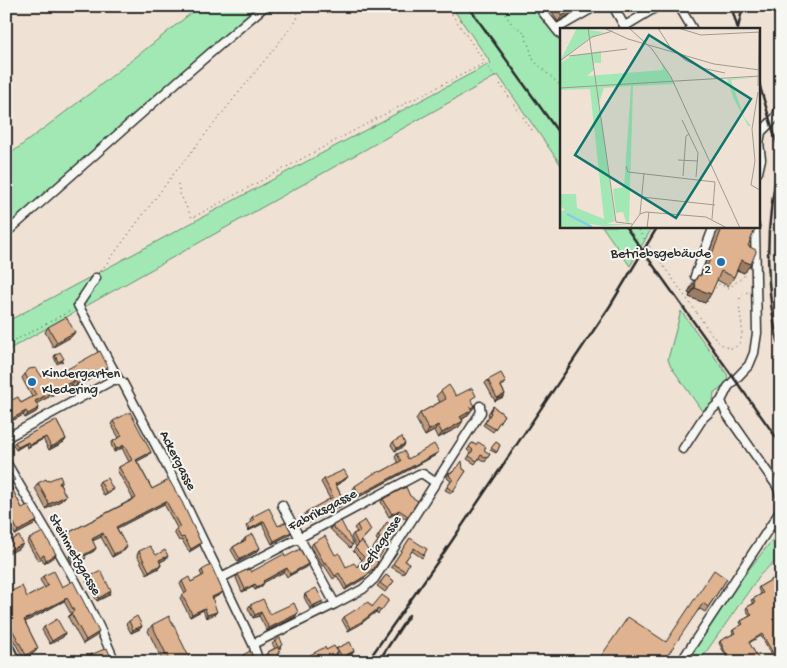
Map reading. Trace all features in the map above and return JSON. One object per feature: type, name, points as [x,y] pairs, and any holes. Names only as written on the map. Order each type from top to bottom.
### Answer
[{"type":"main road","points":[[6,645],[16,662]]},
{"type":"street","points":[[6,233],[202,59],[265,6]]},
{"type":"street","points":[[538,6],[559,32]]},
{"type":"street","points":[[565,28],[596,6]]},
{"type":"street","points":[[612,6],[625,27],[658,6]]},
{"type":"street","points":[[679,6],[692,28]]},
{"type":"street","points":[[760,138],[761,132],[776,117],[781,105]]},
{"type":"street","points":[[760,151],[760,163]]},
{"type":"street","points":[[695,276],[713,228]]},
{"type":"street","points":[[683,448],[703,418],[721,401],[728,387],[749,365],[754,353],[757,333],[755,228]]},
{"type":"street","points":[[79,307],[96,278]]},
{"type":"street","name":"Ackergasse","points":[[79,307],[119,380],[123,383],[172,476],[253,644],[259,662]]},
{"type":"street","points":[[6,438],[113,380],[119,380]]},
{"type":"street","points":[[721,401],[726,412],[777,486],[781,497]]},
{"type":"street","name":"Gefiagasse","points":[[253,644],[363,590],[374,579],[480,412],[480,406]]},
{"type":"street","name":"Steinmetzgasse","points":[[6,462],[77,585],[98,624],[115,662]]},
{"type":"street","name":"Fabriksgasse","points":[[221,578],[419,474],[423,474],[436,483]]},
{"type":"street","points":[[282,505],[335,604]]},
{"type":"street","points":[[681,662],[781,510]]},
{"type":"path","points":[[96,278],[172,176],[297,20],[298,14],[293,6]]},
{"type":"path","points":[[446,6],[534,133]]},
{"type":"path","points":[[499,6],[512,24],[524,32],[534,61],[560,85]]},
{"type":"path","points":[[178,184],[180,194],[192,218],[383,115],[485,63]]},
{"type":"path","points":[[636,228],[721,345],[730,349],[735,348],[741,340],[742,325],[739,302],[741,296],[748,292],[755,292]]},
{"type":"path","points":[[707,302],[711,293],[719,284],[729,288],[744,276],[749,266],[756,268]]},
{"type":"path","points":[[6,346],[79,307]]},
{"type":"green space","points":[[200,6],[265,6],[6,233],[6,157]]},
{"type":"green space","points":[[451,6],[542,6],[554,22],[558,24],[560,28],[560,164],[498,75],[6,351],[6,322],[491,63]]},
{"type":"green space","points":[[603,228],[652,228],[630,266]]},
{"type":"green space","points":[[681,311],[727,374],[728,380],[718,391],[714,392],[711,404],[702,411],[670,365],[668,359]]},
{"type":"green space","points":[[781,529],[781,555],[760,575],[699,662],[687,662],[742,578]]},
{"type":"building","points":[[556,6],[578,6],[562,16]]},
{"type":"building","name":"Betriebsgebäude 2","points":[[722,228],[755,229],[748,246],[756,250],[751,264],[741,260],[734,277],[721,271],[711,294],[695,288],[696,285],[694,284],[698,275],[700,276],[706,269]]},
{"type":"building","points":[[66,317],[75,332],[57,342],[48,327]]},
{"type":"building","points":[[100,351],[108,367],[77,384],[75,380],[35,401],[39,408],[28,414],[26,411],[6,422],[6,403],[18,397],[21,403],[36,395],[25,374],[29,369],[36,368],[42,377],[53,373],[55,376]]},
{"type":"building","points":[[60,352],[64,359],[58,362],[55,355]]},
{"type":"building","points":[[6,366],[13,379],[6,384]]},
{"type":"building","points":[[501,373],[506,382],[500,385],[505,394],[497,398],[488,380]]},
{"type":"building","points":[[449,385],[456,396],[472,388],[476,396],[471,399],[475,406],[460,417],[463,421],[442,433],[438,425],[429,430],[420,413],[446,399],[441,391]]},
{"type":"building","points":[[493,406],[504,415],[495,429],[485,423]]},
{"type":"building","points":[[130,412],[151,452],[136,460],[152,489],[169,480],[182,502],[201,543],[191,549],[184,537],[181,538],[176,529],[180,527],[166,501],[116,527],[127,547],[114,554],[103,533],[92,539],[96,548],[84,555],[86,558],[76,563],[71,554],[75,552],[66,534],[136,498],[119,467],[132,460],[124,445],[116,449],[113,441],[122,436],[113,421]]},
{"type":"building","points":[[56,420],[66,439],[51,447],[46,437],[29,445],[28,442],[18,447],[15,442]]},
{"type":"building","points":[[402,437],[405,444],[397,448],[393,442]]},
{"type":"building","points":[[478,442],[486,447],[484,450],[490,454],[487,458],[481,455],[477,461],[469,456],[473,450],[469,447],[472,443],[476,445]]},
{"type":"building","points":[[496,442],[500,445],[497,452],[491,448]]},
{"type":"building","points":[[434,444],[439,452],[359,495],[355,486],[373,474],[381,472],[401,461],[397,454],[404,451],[408,459]]},
{"type":"building","points":[[462,461],[463,469],[466,471],[453,491],[447,487],[453,479],[449,473],[453,472]]},
{"type":"building","points":[[6,466],[15,480],[9,483],[22,508],[28,505],[37,521],[18,531],[14,523],[6,527]]},
{"type":"building","points":[[344,470],[348,477],[335,484],[343,499],[343,503],[310,520],[306,512],[333,497],[324,479]]},
{"type":"building","points":[[60,476],[62,481],[59,483],[66,496],[49,504],[38,483]]},
{"type":"building","points":[[107,478],[113,489],[106,492],[100,481]]},
{"type":"building","points":[[406,487],[410,496],[418,501],[408,516],[399,510],[392,514],[383,499]]},
{"type":"building","points":[[269,508],[278,526],[286,522],[291,532],[274,541],[264,521],[250,529],[248,524],[254,520],[252,517]]},
{"type":"building","points":[[365,520],[371,530],[358,544],[353,534],[360,531],[357,525]]},
{"type":"building","points":[[341,521],[353,544],[352,545],[332,526]]},
{"type":"building","points":[[387,522],[397,529],[378,562],[367,575],[347,587],[339,573],[335,576],[326,562],[324,563],[313,543],[325,536],[335,555],[339,553],[346,567],[354,563],[357,567],[364,557],[355,548],[362,541],[370,553],[380,538],[378,536]]},
{"type":"building","points":[[43,532],[56,554],[46,560],[44,555],[40,557],[29,539]]},
{"type":"building","points":[[253,534],[260,548],[240,559],[233,547]]},
{"type":"building","points":[[19,536],[23,544],[6,552],[6,543]]},
{"type":"building","points":[[410,538],[427,549],[424,555],[414,548],[405,561],[409,563],[405,571],[393,564]]},
{"type":"building","points":[[150,546],[156,555],[165,550],[168,556],[159,560],[161,565],[149,571],[139,551]]},
{"type":"building","points":[[300,549],[308,564],[290,574],[287,568],[263,581],[264,583],[257,587],[255,584],[245,589],[238,574],[249,569],[251,572],[284,554],[285,557]]},
{"type":"building","points":[[211,565],[223,592],[212,597],[217,612],[207,615],[205,608],[192,614],[182,595],[187,592],[182,581],[189,577],[191,582],[204,575],[202,570]]},
{"type":"building","points":[[714,570],[727,579],[708,607],[703,603],[663,662],[597,662],[628,617],[666,642]]},
{"type":"building","points":[[54,571],[62,587],[73,581],[99,632],[86,640],[71,613],[74,611],[67,598],[24,620],[38,648],[26,655],[6,618],[6,594],[22,586],[27,597],[48,586],[43,576]]},
{"type":"building","points":[[101,571],[111,591],[99,598],[89,577]]},
{"type":"building","points":[[781,574],[781,662],[778,662],[762,634],[749,642],[760,662],[730,662],[720,641],[735,633],[733,630],[743,624],[741,621],[752,615],[747,607],[755,603],[753,599],[763,593],[759,587]]},
{"type":"building","points":[[386,575],[394,581],[388,589],[380,583]]},
{"type":"building","points":[[316,588],[323,601],[312,606],[305,594]]},
{"type":"building","points":[[382,595],[389,600],[381,611],[378,609],[350,628],[344,617],[368,602],[372,607]]},
{"type":"building","points":[[263,599],[270,614],[294,603],[298,612],[269,628],[261,612],[255,615],[250,605]]},
{"type":"building","points":[[137,616],[142,626],[133,630],[129,621]]},
{"type":"building","points":[[169,616],[190,662],[170,662],[152,625]]},
{"type":"building","points":[[57,619],[65,633],[52,641],[44,627]]},
{"type":"building","points":[[280,638],[283,645],[278,648],[280,652],[277,654],[281,662],[272,662],[268,652],[278,647],[275,641]]},
{"type":"building","points":[[350,642],[354,651],[342,657],[337,648]]},
{"type":"building","points":[[334,646],[338,652],[330,657],[332,660],[329,662],[305,662],[311,658],[310,655],[325,647],[326,650]]},
{"type":"building","points":[[107,648],[113,662],[99,662],[98,659],[91,662],[74,662]]},
{"type":"building","points":[[6,651],[9,656],[7,657],[9,662],[6,662]]},
{"type":"building","points":[[250,651],[256,662],[244,662],[243,655]]},
{"type":"railway","points":[[468,6],[560,135]]},
{"type":"railway","points":[[731,6],[738,28]]},
{"type":"railway","points":[[738,28],[743,6]]},
{"type":"railway","points":[[760,87],[781,157]]},
{"type":"railway","points":[[781,155],[772,204],[768,254],[771,304],[781,353]]},
{"type":"railway","points":[[781,194],[777,224],[776,255],[781,317]]},
{"type":"railway","points":[[626,228],[781,444]]},
{"type":"railway","points":[[367,662],[443,554],[610,306],[657,228]]},
{"type":"railway","points":[[378,662],[409,615]]},
{"type":"place","name":"Betriebsgebäude 2","points":[[721,262]]},
{"type":"place","name":"Kindergarten Kledering","points":[[32,382]]}]
